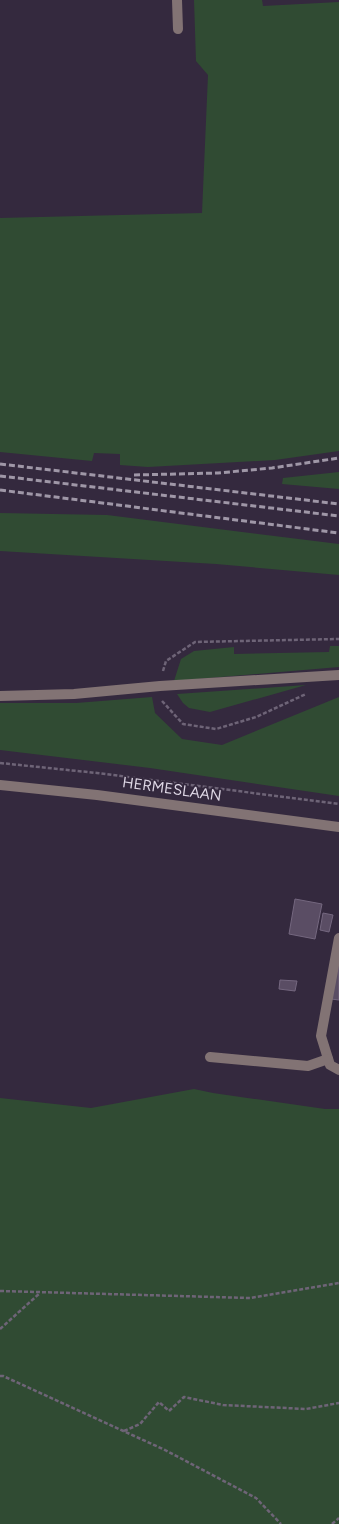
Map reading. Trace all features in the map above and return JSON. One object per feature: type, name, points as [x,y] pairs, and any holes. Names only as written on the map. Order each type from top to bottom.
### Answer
[{"type":"street","points":[[178,0],[178,29]]},
{"type":"street","points":[[0,696],[74,694],[160,686],[339,675]]},
{"type":"street","name":"HERMESLAAN","points":[[0,785],[98,795],[339,827]]},
{"type":"street","points":[[339,938],[321,1036],[330,1065],[339,1070]]},
{"type":"street","points":[[210,1057],[308,1066],[328,1059]]},
{"type":"path","points":[[0,763],[98,773],[339,804]]},
{"type":"path","points":[[0,1291],[250,1298],[339,1283]]},
{"type":"path","points":[[0,1329],[41,1292]]},
{"type":"path","points":[[0,1376],[3,1376],[165,1450],[256,1498],[281,1524]]},
{"type":"path","points":[[124,1431],[140,1424],[159,1402],[169,1412],[184,1396],[223,1405],[306,1409],[339,1403]]},
{"type":"path","points":[[332,1524],[339,1518]]},
{"type":"green space","points":[[194,0],[262,0],[263,6],[339,2],[339,451],[275,460],[148,467],[120,465],[120,454],[94,453],[92,461],[0,452],[0,218],[202,213],[208,75],[196,61]]},
{"type":"green space","points":[[339,472],[339,489],[282,484],[283,478]]},
{"type":"green space","points":[[0,513],[107,515],[339,544],[339,575],[216,564],[0,551]]},
{"type":"green space","points":[[330,646],[339,646],[339,667],[174,681],[181,659],[194,651],[234,647],[234,654],[329,652]]},
{"type":"green space","points":[[306,685],[210,712],[189,708],[183,703],[177,694]]},
{"type":"green space","points":[[152,697],[155,713],[182,739],[222,745],[339,697],[339,796],[150,768],[0,750],[0,703],[76,703]]},
{"type":"green space","points":[[194,1089],[325,1109],[339,1109],[339,1524],[0,1524],[0,1098],[91,1108]]},
{"type":"building","points":[[295,899],[322,904],[315,939],[289,934]]},
{"type":"building","points":[[323,913],[333,915],[329,932],[320,930]]},
{"type":"building","points":[[339,959],[339,1000],[331,999]]},
{"type":"building","points":[[280,980],[297,981],[295,991],[279,989]]},
{"type":"railway","points":[[134,475],[218,473],[272,468],[339,458]]},
{"type":"railway","points":[[0,464],[339,504]]},
{"type":"railway","points":[[0,476],[339,516]]},
{"type":"railway","points":[[0,490],[339,533]]}]
